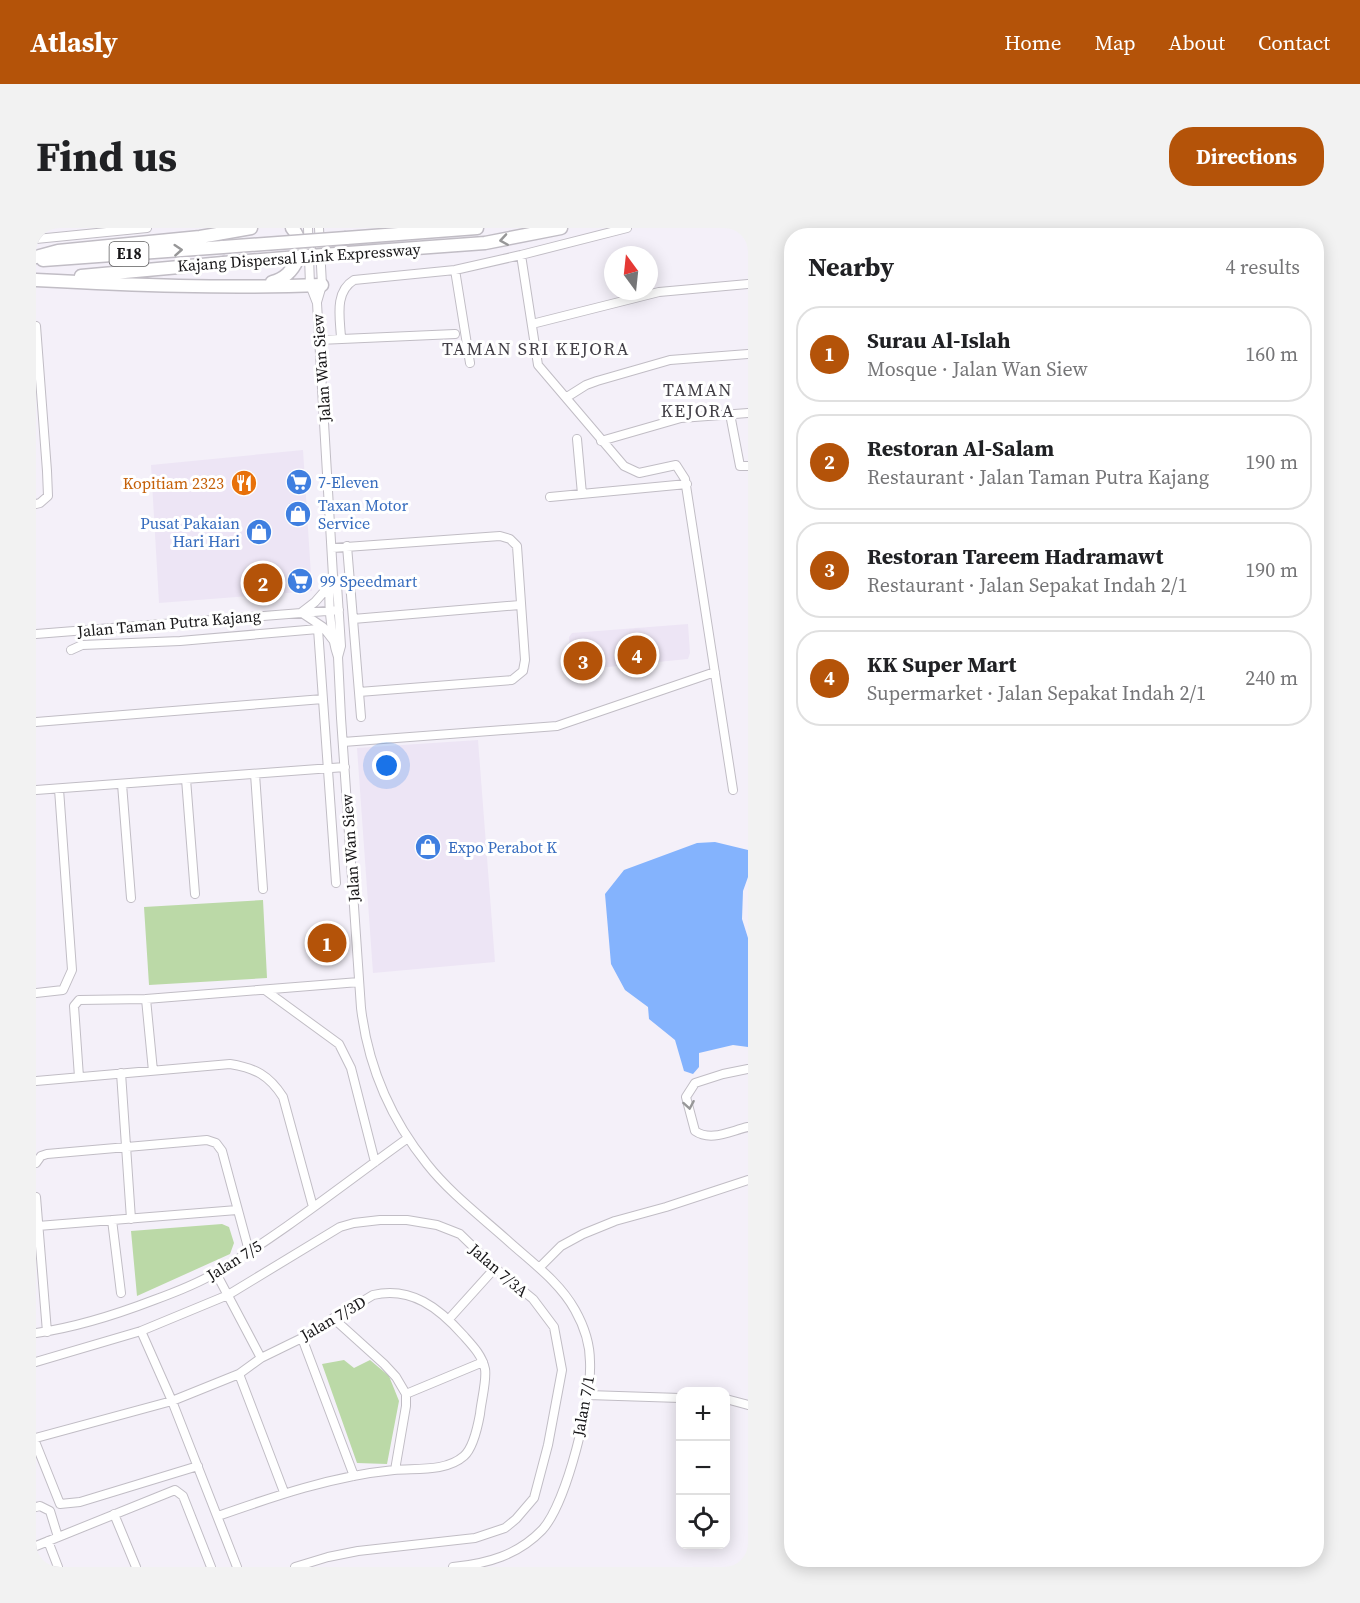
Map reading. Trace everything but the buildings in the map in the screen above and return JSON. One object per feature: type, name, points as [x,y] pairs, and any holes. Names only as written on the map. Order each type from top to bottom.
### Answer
[{"type":"highway","points":[[36,259],[58,251],[200,237],[250,228]]},
{"type":"highway","points":[[244,287],[282,280],[292,271],[297,260],[298,243],[292,228]]},
{"type":"highway","name":"Kajang Dispersal Link Expressway","points":[[36,259],[477,228]]},
{"type":"highway","name":"Kajang Dispersal Link Expressway","points":[[36,279],[485,243],[520,238],[561,228]]},
{"type":"highway","points":[[36,279],[126,285],[244,287],[316,285]]},
{"type":"street","points":[[39,228],[38,238],[147,228]]},
{"type":"street","name":"Jalan Wan Siew","points":[[308,228],[316,285],[333,576],[337,585],[333,640],[338,657],[364,1031],[369,1055],[382,1090],[408,1138]]},
{"type":"street","name":"Jalan Wan Siew","points":[[316,285],[319,228]]},
{"type":"street","points":[[341,338],[339,300],[346,286],[354,280],[454,270],[627,228]]},
{"type":"street","points":[[520,255],[538,365],[624,466],[636,472],[676,465],[683,472],[687,484],[733,790]]},
{"type":"street","points":[[454,270],[470,363]]},
{"type":"street","points":[[532,324],[659,292],[748,284]]},
{"type":"street","points":[[36,326],[48,496],[36,504]]},
{"type":"street","points":[[319,340],[455,334]]},
{"type":"street","points":[[567,397],[597,381],[670,360],[748,354]]},
{"type":"street","points":[[601,441],[681,418],[748,412]]},
{"type":"street","points":[[730,414],[744,466]]},
{"type":"street","points":[[577,439],[582,494]]},
{"type":"street","points":[[36,442],[45,441]]},
{"type":"street","points":[[550,496],[687,484]]},
{"type":"street","points":[[332,548],[500,536],[510,539],[516,546],[525,660],[523,671],[512,680],[359,692]]},
{"type":"street","points":[[347,546],[361,717]]},
{"type":"street","name":"Jalan Wan Siew","points":[[333,576],[329,586],[341,646],[338,657]]},
{"type":"street","points":[[329,586],[315,602],[301,612],[323,627],[333,640]]},
{"type":"street","points":[[353,619],[520,605]]},
{"type":"street","name":"Jalan Taman Putra Kajang","points":[[36,634],[335,610]]},
{"type":"street","points":[[71,650],[82,645],[318,629],[336,883]]},
{"type":"street","points":[[343,742],[557,726],[716,672]]},
{"type":"street","points":[[36,722],[323,699]]},
{"type":"street","points":[[36,790],[345,767]]},
{"type":"street","points":[[255,774],[263,889]]},
{"type":"street","points":[[186,779],[195,894]]},
{"type":"street","points":[[122,784],[131,898]]},
{"type":"street","points":[[36,993],[63,990],[72,970],[59,789]]},
{"type":"street","points":[[79,1077],[74,1006],[79,1000],[147,999],[359,982]]},
{"type":"street","points":[[265,990],[339,1044],[351,1068],[375,1162]]},
{"type":"street","points":[[147,999],[153,1071]]},
{"type":"street","points":[[36,1081],[230,1064],[251,1068],[276,1086],[286,1104],[313,1207]]},
{"type":"street","points":[[748,1069],[695,1083],[686,1097],[695,1131],[703,1136],[713,1136],[748,1127]]},
{"type":"street","points":[[122,1073],[131,1219]]},
{"type":"street","name":"Jalan 7/5","points":[[36,1333],[92,1322],[124,1312],[186,1288],[216,1273],[313,1207],[408,1138]]},
{"type":"street","name":"Jalan 7/1","points":[[408,1138],[427,1165],[454,1193],[539,1268],[568,1298],[584,1328],[589,1344],[588,1395],[566,1486],[559,1505],[543,1529],[515,1551],[476,1565],[453,1567]]},
{"type":"street","points":[[36,1163],[41,1156],[47,1154],[207,1140],[216,1143],[222,1151],[249,1251]]},
{"type":"street","points":[[539,1268],[561,1246],[582,1234],[615,1221],[748,1180]]},
{"type":"street","points":[[36,1197],[47,1332]]},
{"type":"street","points":[[38,1226],[237,1210]]},
{"type":"street","points":[[111,1220],[121,1293]]},
{"type":"street","name":"Jalan 7/3A","points":[[36,1362],[141,1331],[228,1295],[340,1227],[380,1220],[407,1220],[437,1225],[460,1234],[495,1268],[533,1299],[554,1327],[562,1370],[549,1445],[534,1498],[505,1528],[475,1538],[358,1551],[295,1567]]},
{"type":"street","points":[[449,1319],[495,1268]]},
{"type":"street","points":[[216,1273],[261,1358]]},
{"type":"street","name":"Jalan 7/3D","points":[[36,1438],[172,1401],[239,1374],[261,1358],[302,1338],[373,1295],[394,1293],[429,1303],[449,1319],[478,1352],[483,1362]]},
{"type":"street","points":[[333,1318],[384,1364],[396,1377],[406,1394],[395,1470]]},
{"type":"street","points":[[141,1331],[172,1401],[237,1567]]},
{"type":"street","points":[[302,1338],[354,1476]]},
{"type":"street","points":[[218,1516],[284,1492],[354,1476],[449,1465],[466,1455],[478,1429],[486,1370],[483,1362],[406,1394]]},
{"type":"street","points":[[239,1374],[284,1492]]},
{"type":"street","points":[[588,1395],[676,1398]]},
{"type":"street","points":[[730,1400],[748,1405]]},
{"type":"street","points":[[36,1444],[60,1504],[66,1505],[198,1466]]},
{"type":"street","points":[[36,1546],[170,1491],[178,1491],[183,1496],[211,1567]]},
{"type":"street","points":[[36,1507],[40,1506],[50,1511],[58,1537]]},
{"type":"street","points":[[114,1514],[136,1567]]},
{"type":"street","points":[[48,1541],[58,1567]]},
{"type":"shaded area","points":[[303,450],[312,591],[159,603],[151,465]]},
{"type":"shaded area","points":[[688,624],[690,653],[688,659],[578,670],[571,665],[569,637],[572,633]]},
{"type":"shaded area","points":[[478,740],[495,962],[373,973],[357,748]]},
{"type":"green space","points":[[263,900],[267,978],[149,985],[144,907]]},
{"type":"green space","points":[[222,1224],[229,1227],[234,1243],[230,1254],[137,1296],[131,1231]]},
{"type":"green space","points":[[344,1360],[354,1368],[370,1360],[389,1376],[399,1401],[387,1464],[357,1463],[322,1364]]},
{"type":"water","points":[[715,842],[748,850],[748,877],[743,891],[742,919],[748,938],[748,1047],[733,1045],[699,1053],[699,1067],[693,1074],[684,1071],[675,1040],[649,1019],[648,1007],[625,990],[611,964],[605,894],[624,870],[697,843]]},
{"type":"place","name":"7-Eleven","points":[[299,482]]},
{"type":"place","name":"Kopitiam 2323","points":[[244,483]]},
{"type":"place","name":"Taxan Motor Service","points":[[298,514]]},
{"type":"place","name":"Pusat Pakaian Hari Hari","points":[[259,532]]},
{"type":"place","name":"99 Speedmart","points":[[300,581]]},
{"type":"place","name":"Restoran Al-Salam","points":[[263,583]]},
{"type":"place","name":"KK Super Mart","points":[[637,655]]},
{"type":"place","name":"Restoran Tareem Hadramawt","points":[[583,661]]},
{"type":"place","name":"Expo Perabot K","points":[[428,847]]},
{"type":"place","name":"Surau Al-Islah","points":[[327,943]]},
{"type":"district","name":"TAMAN SRI KEJORA","points":[[536,349]]},
{"type":"district","name":"TAMAN KEJORA","points":[[698,400]]}]
